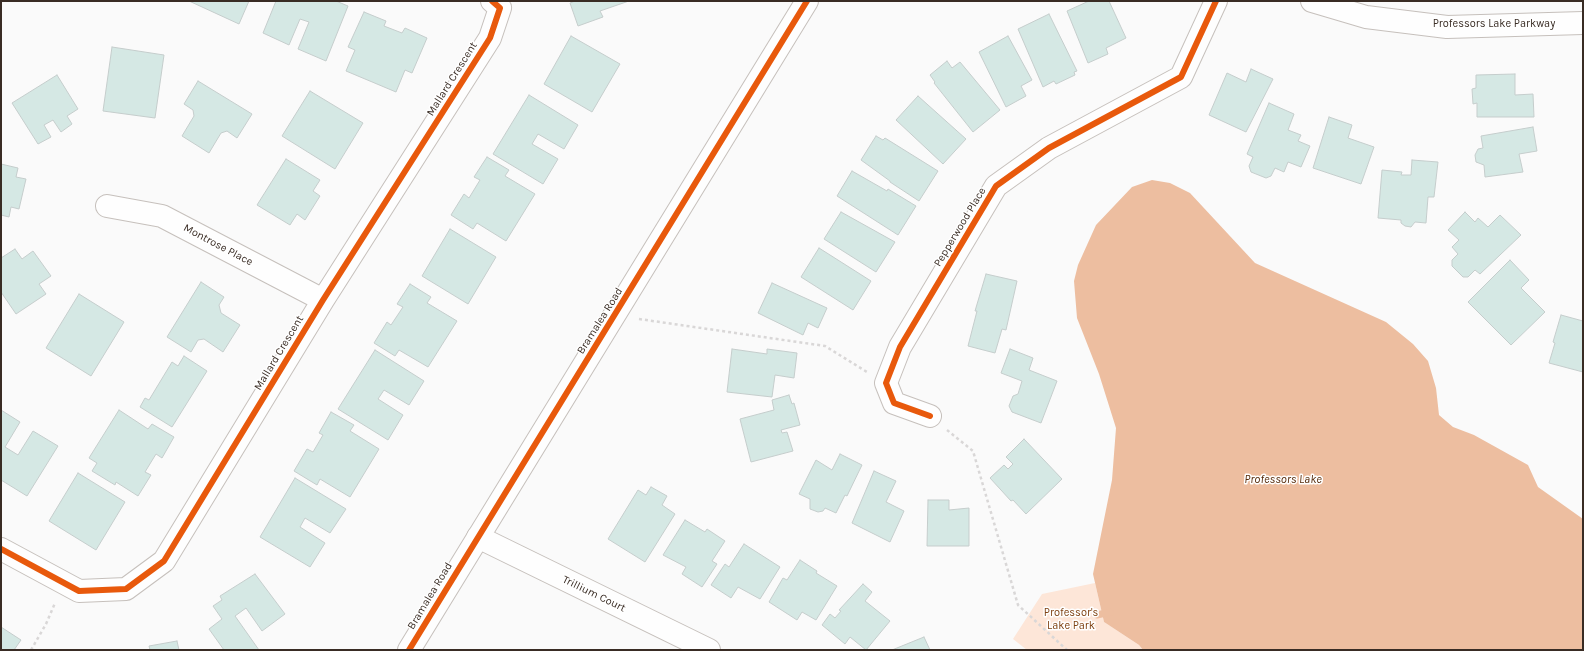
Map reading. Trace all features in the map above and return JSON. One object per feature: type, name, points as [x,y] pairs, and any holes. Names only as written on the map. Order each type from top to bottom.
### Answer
[{"type":"street","name":"Mallard Crescent","points":[[1,549],[79,591],[126,589],[164,561],[323,300],[490,38],[500,8],[492,1]]},
{"type":"street","name":"Bramalea Road","points":[[409,650],[807,1]]},
{"type":"street","name":"Pepperwood Place","points":[[886,383],[900,347],[996,186],[1049,148],[1181,77],[1216,1]]},
{"type":"street","name":"Professors Lake Parkway","points":[[1312,1],[1366,18],[1447,27],[1583,23]]},
{"type":"street","name":"Montrose Place","points":[[107,206],[162,216],[323,300]]},
{"type":"street","points":[[886,383],[894,403],[930,416]]},
{"type":"street","name":"Trillium Court","points":[[478,537],[709,650]]},
{"type":"path","points":[[615,316],[825,346],[886,383]]},
{"type":"path","points":[[930,416],[973,451],[1018,605],[1067,650]]},
{"type":"path","points":[[30,650],[46,624],[55,605],[57,579]]},
{"type":"green space","name":"Professor's Lake Park","points":[[1095,583],[1104,622],[1139,645],[1143,650],[1027,650],[1013,639],[1042,594]]},
{"type":"water","name":"Professors Lake","points":[[1152,180],[1170,183],[1190,193],[1255,263],[1386,322],[1413,344],[1428,361],[1436,388],[1439,415],[1453,427],[1474,435],[1528,465],[1538,487],[1583,519],[1583,650],[1143,650],[1139,645],[1104,622],[1093,574],[1112,480],[1116,428],[1099,374],[1077,318],[1074,281],[1078,265],[1096,225],[1132,187]]},
{"type":"building","points":[[189,1],[249,1],[239,24]]},
{"type":"building","points":[[276,1],[336,1],[348,6],[326,61],[298,49],[309,22],[300,19],[289,45],[263,33]]},
{"type":"building","points":[[575,1],[629,1],[600,11],[603,17],[578,26],[570,3]]},
{"type":"building","points":[[1089,1],[1109,1],[1126,38],[1106,48],[1108,54],[1088,63],[1067,11]]},
{"type":"building","points":[[364,12],[386,21],[384,26],[402,33],[405,28],[427,38],[412,73],[405,70],[396,92],[346,71],[355,50],[348,47]]},
{"type":"building","points":[[1049,14],[1077,71],[1074,72],[1075,75],[1056,84],[1054,81],[1043,87],[1018,29]]},
{"type":"building","points":[[571,36],[620,64],[592,112],[544,84]]},
{"type":"building","points":[[1008,36],[1032,80],[1021,86],[1026,96],[1006,107],[979,52]]},
{"type":"building","points":[[112,47],[164,55],[155,118],[103,111]]},
{"type":"building","points":[[947,61],[952,68],[960,62],[1000,110],[973,132],[934,83],[935,82],[930,75]]},
{"type":"building","points":[[1251,69],[1273,79],[1246,132],[1209,115],[1227,73],[1246,82]]},
{"type":"building","points":[[1515,74],[1515,95],[1533,94],[1534,117],[1477,117],[1477,103],[1473,104],[1472,89],[1476,88],[1476,75]]},
{"type":"building","points":[[57,75],[78,109],[67,116],[72,124],[61,132],[53,120],[44,125],[51,137],[38,144],[12,103]]},
{"type":"building","points":[[198,81],[252,114],[237,138],[227,131],[221,133],[209,153],[182,136],[194,116],[193,110],[184,104]]},
{"type":"building","points":[[310,91],[363,123],[335,169],[282,136]]},
{"type":"building","points":[[529,95],[578,125],[564,149],[538,134],[532,144],[558,159],[543,184],[493,154]]},
{"type":"building","points":[[918,96],[966,139],[943,164],[896,120]]},
{"type":"building","points":[[1269,103],[1294,114],[1288,130],[1301,135],[1298,141],[1310,146],[1301,167],[1288,162],[1284,172],[1275,168],[1271,176],[1266,178],[1251,172],[1249,166],[1253,157],[1247,154]]},
{"type":"building","points":[[1329,117],[1352,125],[1348,138],[1374,147],[1361,184],[1313,168]]},
{"type":"building","points":[[1533,127],[1537,151],[1519,154],[1523,172],[1485,177],[1484,165],[1476,162],[1475,155],[1478,149],[1483,148],[1481,136]]},
{"type":"building","points":[[876,136],[883,140],[885,138],[938,171],[919,201],[890,182],[861,160]]},
{"type":"building","points":[[487,157],[509,170],[505,176],[535,194],[506,241],[477,223],[473,229],[451,215],[464,194],[469,198],[480,180],[474,177]]},
{"type":"building","points":[[286,159],[320,180],[313,191],[320,196],[305,220],[297,214],[290,225],[257,205]]},
{"type":"building","points":[[1412,160],[1438,162],[1434,197],[1428,197],[1426,223],[1415,222],[1411,227],[1405,226],[1401,223],[1401,220],[1378,218],[1382,170],[1402,172],[1401,175],[1411,175]]},
{"type":"building","points":[[1,164],[18,168],[16,177],[26,179],[19,209],[11,207],[9,217],[1,215]]},
{"type":"building","points":[[852,171],[887,191],[888,189],[916,206],[898,235],[837,196]]},
{"type":"building","points":[[841,212],[895,242],[876,272],[824,239]]},
{"type":"building","points":[[1465,212],[1475,222],[1478,218],[1488,227],[1500,215],[1521,235],[1480,274],[1475,270],[1468,277],[1463,277],[1452,266],[1452,260],[1458,254],[1452,247],[1459,240],[1448,230]]},
{"type":"building","points":[[450,229],[496,257],[468,304],[422,276]]},
{"type":"building","points":[[819,248],[871,281],[853,310],[801,277]]},
{"type":"building","points":[[15,249],[22,259],[33,251],[51,276],[39,284],[46,294],[16,314],[1,292],[1,258]]},
{"type":"building","points":[[1510,260],[1529,280],[1521,288],[1545,312],[1511,345],[1468,302]]},
{"type":"building","points":[[986,274],[1017,281],[1006,330],[1002,329],[995,353],[968,346],[977,311],[975,311]]},
{"type":"building","points":[[201,282],[224,297],[219,305],[221,313],[240,325],[223,352],[204,339],[198,340],[191,352],[167,337]]},
{"type":"building","points":[[772,283],[827,308],[818,328],[808,323],[803,335],[758,313]]},
{"type":"building","points":[[410,284],[431,297],[427,303],[457,321],[428,367],[399,350],[395,356],[374,343],[387,322],[391,325],[403,307],[397,304]]},
{"type":"building","points":[[79,294],[124,322],[91,376],[46,348]]},
{"type":"building","points":[[1561,315],[1583,321],[1583,372],[1549,363],[1555,343],[1553,342]]},
{"type":"building","points":[[732,349],[767,354],[767,349],[797,353],[794,378],[775,375],[772,397],[727,392]]},
{"type":"building","points":[[1010,349],[1033,358],[1029,370],[1057,381],[1041,423],[1012,412],[1009,406],[1013,396],[1018,394],[1022,381],[1001,373]]},
{"type":"building","points":[[375,350],[424,381],[409,405],[384,390],[378,399],[403,415],[388,440],[338,409]]},
{"type":"building","points":[[184,356],[207,371],[172,427],[140,407],[145,398],[149,400],[172,362],[178,366]]},
{"type":"building","points":[[789,395],[792,404],[794,403],[800,425],[781,430],[782,433],[787,432],[793,451],[751,462],[740,419],[774,410],[772,400]]},
{"type":"building","points":[[1,410],[20,422],[5,447],[18,455],[33,431],[58,446],[27,496],[1,480]]},
{"type":"building","points":[[119,410],[148,429],[152,424],[174,437],[162,458],[156,454],[145,472],[151,475],[138,496],[116,482],[115,485],[92,471],[97,463],[89,458]]},
{"type":"building","points":[[331,412],[354,425],[350,431],[379,449],[350,497],[320,479],[317,485],[294,471],[307,449],[313,452],[323,435],[319,433]]},
{"type":"building","points":[[1024,439],[1062,479],[1026,514],[1013,500],[1011,501],[990,478],[1004,465],[1008,469],[1013,464],[1006,457]]},
{"type":"building","points":[[840,454],[862,465],[847,496],[845,495],[836,513],[825,508],[823,511],[818,512],[810,509],[810,499],[799,494],[816,460],[832,470]]},
{"type":"building","points":[[874,471],[896,481],[886,502],[904,511],[890,542],[852,523]]},
{"type":"building","points":[[78,473],[125,502],[96,550],[49,521]]},
{"type":"building","points":[[295,478],[346,509],[330,533],[305,518],[300,527],[325,543],[310,567],[260,537]]},
{"type":"building","points":[[651,487],[667,496],[662,505],[675,514],[645,562],[608,539],[638,490],[646,495]]},
{"type":"building","points":[[928,500],[949,500],[949,510],[969,508],[969,546],[927,546]]},
{"type":"building","points":[[685,520],[705,532],[707,529],[725,541],[712,561],[717,564],[702,587],[682,574],[686,567],[663,555]]},
{"type":"building","points":[[744,544],[780,567],[760,599],[738,587],[731,598],[711,585],[725,564],[729,567]]},
{"type":"building","points":[[800,560],[817,571],[816,573],[837,586],[816,620],[802,612],[797,620],[769,602],[783,578],[787,580]]},
{"type":"building","points":[[255,574],[285,614],[262,631],[246,608],[235,616],[259,650],[224,650],[209,629],[222,619],[213,606],[222,600],[220,596]]},
{"type":"building","points":[[863,584],[872,592],[865,601],[890,621],[866,650],[850,637],[845,644],[822,625],[830,614],[835,618],[841,611],[839,610]]},
{"type":"building","points":[[1,627],[21,640],[14,650],[1,650]]},
{"type":"building","points":[[924,637],[930,650],[892,650]]},
{"type":"building","points":[[177,641],[179,650],[150,650],[149,646]]},
{"type":"waterway","points":[[1097,615],[1110,612]]},
{"type":"cycle path","points":[[1,549],[79,591],[126,589],[164,561],[323,300],[490,38],[500,8],[492,1]]},
{"type":"cycle path","points":[[409,650],[807,1]]},
{"type":"cycle path","points":[[930,416],[894,403],[886,383],[900,347],[996,186],[1049,148],[1181,77],[1216,1]]}]
